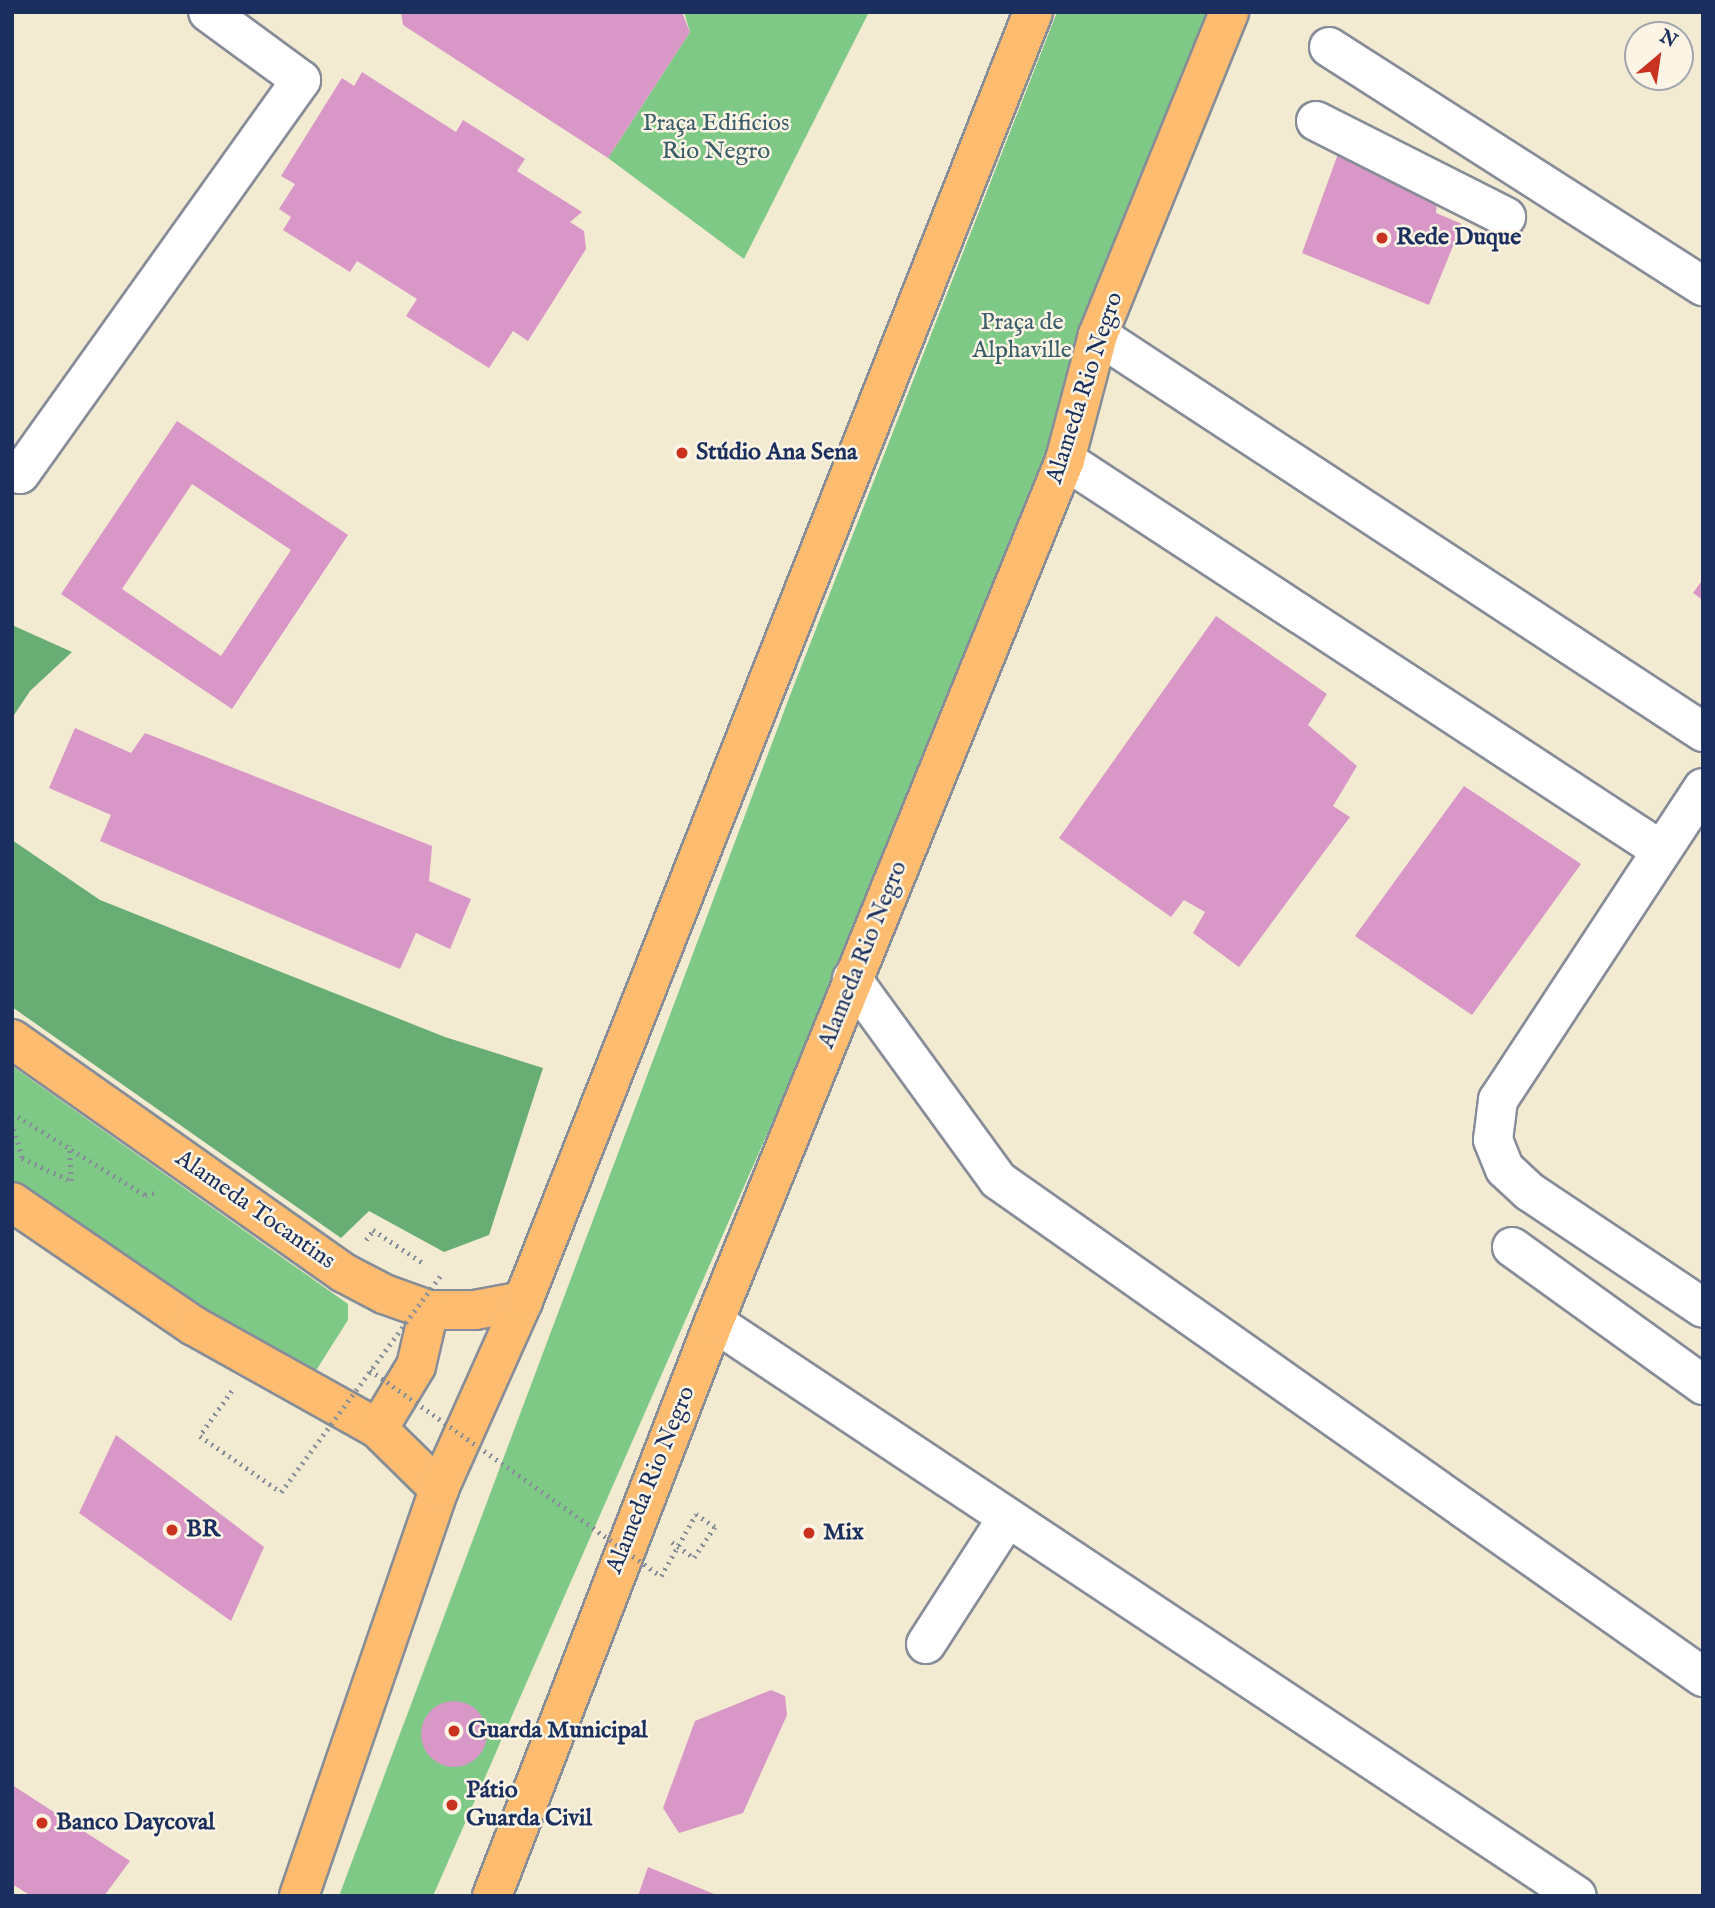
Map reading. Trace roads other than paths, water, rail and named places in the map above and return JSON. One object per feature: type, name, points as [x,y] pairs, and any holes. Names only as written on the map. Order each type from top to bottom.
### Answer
[{"type":"main road","points":[[299,1896],[439,1489],[523,1301],[1033,12]]},
{"type":"main road","name":"Alameda Rio Negro","points":[[492,1896],[714,1322],[1065,460],[1098,335],[1229,12]]},
{"type":"main road","name":"Alameda Tocantins","points":[[12,1039],[344,1272],[384,1294],[429,1310],[475,1310],[523,1301]]},
{"type":"main road","points":[[12,1202],[253,1362],[378,1429],[439,1489]]},
{"type":"main road","points":[[378,1429],[416,1366],[429,1310]]},
{"type":"lane","points":[[12,469],[20,474],[302,80],[208,12]]},
{"type":"lane","points":[[1329,47],[1703,286]]},
{"type":"lane","points":[[1316,121],[1506,217]]},
{"type":"lane","points":[[1098,335],[1703,732]]},
{"type":"lane","points":[[1065,460],[1659,849]]},
{"type":"lane","points":[[1703,788],[1659,849],[1498,1100],[1493,1140],[1505,1169],[1530,1192],[1703,1308]]},
{"type":"lane","points":[[852,979],[998,1180],[1703,1677]]},
{"type":"lane","points":[[1512,1247],[1703,1385]]},
{"type":"lane","points":[[714,1322],[1006,1520],[1577,1896]]},
{"type":"lane","points":[[926,1644],[1006,1520]]},
{"type":"place","name":"Rede Duque","points":[[1382,238]]},
{"type":"place","name":"Stúdio Ana Sena","points":[[682,453]]},
{"type":"place","name":"BR","points":[[172,1530]]},
{"type":"place","name":"Mix","points":[[809,1533]]},
{"type":"place","name":"Guarda Municipal","points":[[454,1731]]},
{"type":"place","name":"Pátio Guarda Civil","points":[[452,1805]]},
{"type":"place","name":"Banco Daycoval","points":[[42,1823]]},
{"type":"park label","name":"Praça Edificios Rio Negro","points":[[716,138]]},
{"type":"park label","name":"Praça de Alphaville","points":[[1022,337]]}]
